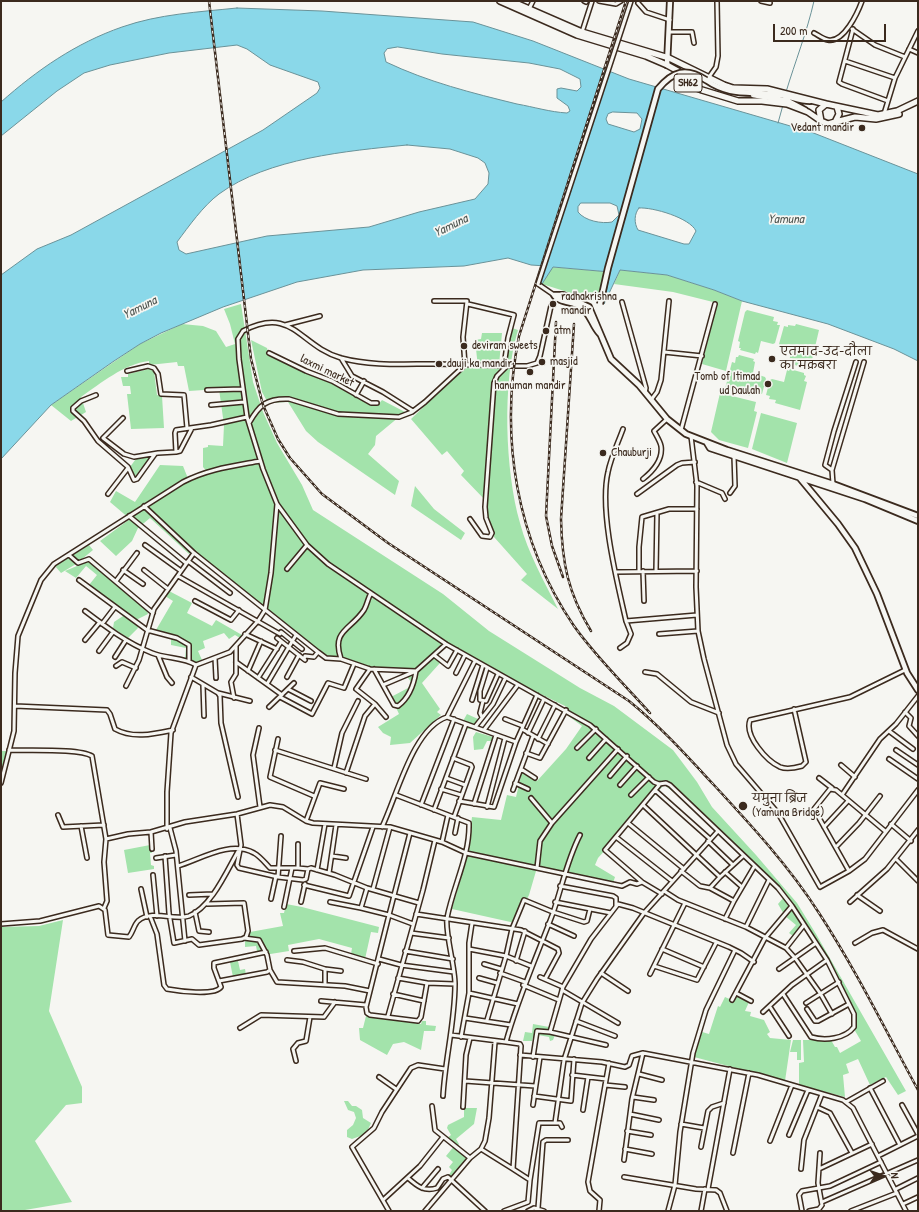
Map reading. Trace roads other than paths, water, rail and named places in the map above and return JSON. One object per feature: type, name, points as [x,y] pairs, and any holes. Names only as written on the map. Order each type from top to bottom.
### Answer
[{"type":"main road","name":"SH62","points":[[500,1],[581,36],[646,56],[668,65],[678,71],[692,86],[702,90],[738,101],[780,97],[788,99],[821,121]]},
{"type":"main road","name":"SH62","points":[[511,1],[582,32],[669,58],[708,79],[733,88],[767,89],[780,97],[826,104]]},
{"type":"main road","points":[[668,65],[670,1]]},
{"type":"main road","points":[[591,314],[600,304],[608,268],[658,89],[665,81],[674,75],[684,72],[694,73],[708,79],[724,91],[780,97]]},
{"type":"main road","points":[[837,108],[874,115],[884,114],[918,101]]},
{"type":"main road","points":[[835,122],[839,114],[837,108],[834,104],[826,104],[819,110],[821,121],[828,124],[857,117],[884,118],[918,105]]},
{"type":"main road","points":[[555,296],[575,302],[591,314],[594,328],[600,334],[611,360],[639,385],[667,419],[680,430],[707,443],[833,484],[918,516]]},
{"type":"main road","points":[[707,443],[710,448],[864,499],[918,521]]},
{"type":"main road","points":[[799,477],[838,524],[855,548],[877,594],[905,670],[918,690]]},
{"type":"street","points":[[529,9],[533,1]]},
{"type":"street","points":[[582,32],[592,1]]},
{"type":"street","points":[[599,1],[616,4],[621,1]]},
{"type":"street","points":[[631,1],[538,284],[555,296],[551,306],[540,356],[537,363],[527,366],[375,364],[341,358],[321,349],[285,325],[278,322],[269,322],[252,326],[241,332],[238,339],[242,389],[247,417],[260,461],[277,504],[307,544],[328,564],[446,644],[517,686],[566,710],[596,729],[657,784],[666,783],[670,785],[769,880],[792,906],[827,960],[850,1004],[855,1024],[853,1029],[835,1038],[815,1038],[809,1035],[783,994]]},
{"type":"street","points":[[708,79],[716,67],[718,56],[717,1]]},
{"type":"street","points":[[761,1],[770,3]]},
{"type":"street","points":[[814,32],[825,39],[833,40],[849,27],[862,1]]},
{"type":"street","points":[[638,3],[646,12],[670,20]]},
{"type":"street","points":[[849,27],[874,45],[905,57]]},
{"type":"street","points":[[853,29],[839,79],[840,84],[888,101]]},
{"type":"street","points":[[884,114],[895,78],[918,31]]},
{"type":"street","points":[[670,32],[692,32],[694,43]]},
{"type":"street","points":[[909,50],[918,53]]},
{"type":"street","points":[[844,61],[895,78]]},
{"type":"street","points":[[434,301],[465,300],[468,304],[514,315],[508,338],[505,366],[494,383],[485,507],[486,518],[492,533],[490,537],[482,536],[470,519]]},
{"type":"street","points":[[651,400],[660,386],[669,301]]},
{"type":"street","points":[[622,302],[646,388],[645,393]]},
{"type":"street","points":[[466,365],[463,337],[468,304]]},
{"type":"street","points":[[680,430],[702,356],[715,304]]},
{"type":"street","points":[[285,325],[320,316]]},
{"type":"street","points":[[664,352],[702,356]]},
{"type":"street","name":"laxmi market","points":[[269,353],[306,371],[332,381],[356,395],[377,403]]},
{"type":"street","points":[[341,358],[352,376],[364,381],[413,411]]},
{"type":"street","points":[[832,470],[825,465],[856,362]]},
{"type":"street","points":[[833,484],[832,470],[864,362]]},
{"type":"street","points":[[249,424],[254,415],[267,401],[281,398],[289,399],[333,413],[395,417],[413,411],[466,365]]},
{"type":"street","points":[[127,371],[145,367],[154,368],[158,374],[161,394],[184,395],[187,428]]},
{"type":"street","points":[[356,395],[364,381]]},
{"type":"street","points":[[207,390],[242,389]]},
{"type":"street","points":[[96,396],[76,404],[72,408],[73,411],[84,421],[98,441],[128,468],[133,479],[136,480],[155,454]]},
{"type":"street","points":[[210,405],[244,402]]},
{"type":"street","points":[[176,452],[175,431],[247,417]]},
{"type":"street","points":[[123,418],[104,435],[103,438],[129,456],[140,458],[155,454],[180,451],[192,428]]},
{"type":"street","points":[[643,479],[653,470],[659,459],[661,446],[654,431],[667,419]]},
{"type":"street","points":[[620,648],[627,643],[631,636],[626,621],[608,530],[606,493],[608,473],[623,429]]},
{"type":"street","points":[[691,436],[695,462],[697,509],[696,571],[698,631],[704,659],[732,757],[778,812],[819,886],[823,886],[849,871],[869,854],[885,831],[918,790]]},
{"type":"street","points":[[730,493],[735,486],[734,456]]},
{"type":"street","points":[[1,783],[14,731],[15,673],[18,636],[41,580],[54,564],[108,531],[144,506],[195,476],[226,466],[260,461]]},
{"type":"street","points":[[637,494],[677,465],[695,462]]},
{"type":"street","points":[[108,494],[128,468]]},
{"type":"street","points":[[696,482],[722,493],[726,499]]},
{"type":"street","points":[[185,941],[178,866],[168,828],[167,792],[173,730],[196,665],[226,654],[236,646],[258,621],[265,610],[272,573],[277,504]]},
{"type":"street","points":[[144,506],[194,553],[326,658],[341,659],[370,669],[416,671]]},
{"type":"street","points":[[644,601],[641,571],[641,519],[644,516],[669,509],[697,509]]},
{"type":"street","points":[[656,571],[657,513]]},
{"type":"street","points":[[129,516],[187,562],[230,593]]},
{"type":"street","points":[[288,569],[307,544]]},
{"type":"street","points":[[145,545],[181,571]]},
{"type":"street","points":[[116,580],[137,553]]},
{"type":"street","points":[[126,686],[136,668],[153,612],[194,553]]},
{"type":"street","points":[[70,555],[78,563],[89,559],[153,612]]},
{"type":"street","points":[[123,570],[143,584]]},
{"type":"street","points":[[144,570],[168,589]]},
{"type":"street","points":[[616,572],[696,571]]},
{"type":"street","points":[[178,576],[280,633],[302,649]]},
{"type":"street","points":[[79,580],[147,630],[177,638],[189,645],[189,661]]},
{"type":"street","points":[[341,659],[337,648],[339,636],[364,610],[371,592]]},
{"type":"street","points":[[195,601],[231,620],[239,610]]},
{"type":"street","points":[[85,640],[115,607]]},
{"type":"street","points":[[85,611],[113,632],[142,648],[158,655],[189,661],[196,665]]},
{"type":"street","points":[[626,621],[697,615]]},
{"type":"street","points":[[272,646],[285,625]]},
{"type":"street","points":[[659,634],[698,631]]},
{"type":"street","points":[[99,650],[113,632]]},
{"type":"street","points":[[245,634],[277,649]]},
{"type":"street","points":[[268,684],[296,635]]},
{"type":"street","points":[[277,638],[304,660],[305,656],[314,657],[318,652]]},
{"type":"street","points":[[115,657],[126,640]]},
{"type":"street","points":[[248,671],[261,641]]},
{"type":"street","points":[[258,678],[281,642]]},
{"type":"street","points":[[384,685],[416,671],[446,644]]},
{"type":"street","points":[[234,698],[232,682],[236,676],[236,646]]},
{"type":"street","points":[[434,655],[448,666],[457,650]]},
{"type":"street","points":[[158,655],[165,673],[172,682]]},
{"type":"street","points":[[287,677],[299,655]]},
{"type":"street","points":[[456,673],[465,655]]},
{"type":"street","points":[[215,658],[216,678]]},
{"type":"street","points":[[447,717],[475,661]]},
{"type":"street","points":[[116,666],[122,662],[136,668]]},
{"type":"street","points":[[236,662],[268,684],[281,696],[312,714],[328,683],[344,688],[354,664]]},
{"type":"street","points":[[472,700],[483,665]]},
{"type":"street","points":[[483,701],[479,697],[487,668]]},
{"type":"street","points":[[370,669],[356,689],[375,704],[386,717]]},
{"type":"street","points":[[374,669],[394,704],[398,706],[412,688],[416,671]]},
{"type":"street","points":[[794,709],[805,764],[796,767],[782,768],[774,763],[755,745],[751,737],[749,723],[752,719],[794,709],[850,697],[905,670]]},
{"type":"street","points":[[645,672],[657,674],[692,702],[719,713]]},
{"type":"street","points":[[482,717],[480,713],[483,701],[487,700],[498,674]]},
{"type":"street","points":[[191,677],[218,693],[250,701]]},
{"type":"street","points":[[475,727],[493,704],[505,679]]},
{"type":"street","points":[[269,707],[294,683]]},
{"type":"street","points":[[203,685],[204,716]]},
{"type":"street","points":[[484,730],[517,686]]},
{"type":"street","points":[[288,689],[311,701]]},
{"type":"street","points":[[218,693],[220,696],[221,722],[225,744],[238,796]]},
{"type":"street","points":[[459,801],[487,807],[495,806],[516,742],[537,695]]},
{"type":"street","points":[[842,795],[880,739],[889,731],[918,696]]},
{"type":"street","points":[[528,732],[544,699]]},
{"type":"street","points":[[334,768],[342,733],[358,701]]},
{"type":"street","points":[[346,773],[365,716],[375,704]]},
{"type":"street","points":[[538,738],[555,705]]},
{"type":"street","points":[[15,706],[107,710],[115,729],[133,734],[146,735],[173,730]]},
{"type":"street","points":[[526,753],[540,758],[566,710]]},
{"type":"street","points":[[905,712],[912,720],[909,726],[918,736]]},
{"type":"street","points":[[382,827],[420,738],[440,719],[447,717],[454,719],[516,742]]},
{"type":"street","points":[[421,805],[454,719]]},
{"type":"street","points":[[505,719],[522,727],[533,736],[548,744]]},
{"type":"street","points":[[434,810],[466,724]]},
{"type":"street","points":[[259,728],[254,755],[260,807]]},
{"type":"street","points":[[577,748],[596,729]]},
{"type":"street","points":[[889,731],[913,749]]},
{"type":"street","points":[[474,804],[496,735]]},
{"type":"street","points":[[513,790],[533,736]]},
{"type":"street","points":[[487,807],[505,738]]},
{"type":"street","points":[[278,739],[270,777],[314,796]]},
{"type":"street","points":[[589,758],[606,739]]},
{"type":"street","points":[[537,868],[540,841],[552,823],[618,749]]},
{"type":"street","points":[[9,750],[71,751],[90,754],[93,759],[106,839],[104,862],[106,901],[104,908],[107,933],[109,936],[129,937],[138,921],[148,916],[182,916],[195,912],[207,904],[240,848]]},
{"type":"street","points":[[275,750],[366,779]]},
{"type":"street","points":[[896,750],[918,765]]},
{"type":"street","points":[[610,776],[627,756]]},
{"type":"street","points":[[453,758],[472,766],[454,817]]},
{"type":"street","points":[[889,759],[918,779]]},
{"type":"street","points":[[841,765],[855,777]]},
{"type":"street","points":[[620,785],[637,766]]},
{"type":"street","points":[[521,769],[535,778]]},
{"type":"street","points":[[631,795],[649,777]]},
{"type":"street","points":[[446,778],[465,786]]},
{"type":"street","points":[[819,778],[866,814],[885,831]]},
{"type":"street","points":[[306,821],[319,784],[322,782],[344,789]]},
{"type":"street","points":[[515,783],[528,789]]},
{"type":"street","points":[[660,784],[605,851],[642,882],[685,903],[746,927],[786,948],[807,974],[832,1014]]},
{"type":"street","points":[[832,788],[814,807],[849,871]]},
{"type":"street","points":[[442,789],[462,795]]},
{"type":"street","points":[[655,790],[709,840],[733,865]]},
{"type":"street","points":[[396,795],[469,823],[466,852],[447,919],[455,984],[451,1035],[445,1069],[443,1096]]},
{"type":"street","points":[[836,847],[880,796]]},
{"type":"street","points":[[531,798],[552,823]]},
{"type":"street","points":[[824,827],[848,801]]},
{"type":"street","points":[[106,839],[128,834],[151,832],[185,822],[237,814],[270,805],[281,806],[306,821],[336,825],[390,827],[442,842],[466,852],[564,874],[622,886],[630,882],[637,884],[642,882]]},
{"type":"street","points":[[643,805],[720,877]]},
{"type":"street","points":[[237,814],[240,848],[237,867],[277,877],[305,880]]},
{"type":"street","points":[[58,815],[63,827],[104,825]]},
{"type":"street","points":[[442,842],[448,815]]},
{"type":"street","points":[[455,833],[458,818]]},
{"type":"street","points":[[628,822],[700,886],[710,888],[734,901]]},
{"type":"street","points":[[317,870],[325,824]]},
{"type":"street","points":[[891,824],[911,841]]},
{"type":"street","points":[[329,873],[336,825]]},
{"type":"street","points":[[81,826],[87,858]]},
{"type":"street","points":[[304,885],[347,897],[350,895],[374,827]]},
{"type":"street","points":[[373,889],[390,827]]},
{"type":"street","points":[[850,902],[896,859],[918,830]]},
{"type":"street","points":[[555,1124],[564,1060],[582,1004],[601,973],[644,913],[718,831]]},
{"type":"street","points":[[151,832],[152,850]]},
{"type":"street","points":[[410,833],[378,964],[366,1005],[368,1014],[418,1020],[421,1017],[427,983]]},
{"type":"street","points":[[506,1042],[510,1025],[524,984],[553,912],[564,874],[580,835]]},
{"type":"street","points":[[271,899],[279,869],[282,836]]},
{"type":"street","points":[[616,837],[672,881]]},
{"type":"street","points":[[388,1016],[435,840]]},
{"type":"street","points":[[298,844],[298,868]]},
{"type":"street","points":[[178,866],[213,853],[240,848],[256,854],[270,868],[317,870],[329,873],[367,888],[419,903]]},
{"type":"street","points":[[156,858],[176,855]]},
{"type":"street","points":[[164,856],[169,915],[174,943],[192,939],[199,945],[244,938],[258,938],[266,952],[270,970],[277,982],[325,984],[353,987],[370,991]]},
{"type":"street","points":[[332,856],[346,858]]},
{"type":"street","points":[[710,888],[743,856]]},
{"type":"street","points":[[896,859],[918,881]]},
{"type":"street","points":[[725,919],[754,867]]},
{"type":"street","points":[[284,907],[292,868]]},
{"type":"street","points":[[301,902],[308,869]]},
{"type":"street","points":[[725,872],[742,887]]},
{"type":"street","points":[[153,875],[157,916]]},
{"type":"street","points":[[746,927],[769,880]]},
{"type":"street","points":[[550,1032],[563,989],[591,939],[616,906],[616,898],[613,896],[560,886]]},
{"type":"street","points":[[361,908],[367,888]]},
{"type":"street","points":[[141,889],[148,916],[157,934],[166,989],[207,992],[220,990],[214,963],[266,952]]},
{"type":"street","points":[[189,895],[213,894]]},
{"type":"street","points":[[857,895],[880,911]]},
{"type":"street","points":[[487,1020],[506,956],[512,929],[524,900],[553,912],[585,922],[590,909]]},
{"type":"street","points":[[330,902],[390,915],[413,924]]},
{"type":"street","points":[[555,902],[611,913]]},
{"type":"street","points":[[207,904],[244,903],[248,932],[244,938]]},
{"type":"street","points":[[650,974],[685,903]]},
{"type":"street","points":[[616,906],[622,904],[735,950],[754,962]]},
{"type":"street","points":[[1,924],[40,921],[92,906],[104,908]]},
{"type":"street","points":[[732,1000],[754,962],[765,938],[792,906]]},
{"type":"street","points":[[195,912],[199,931],[209,932]]},
{"type":"street","points":[[416,914],[525,931],[559,950],[546,978]]},
{"type":"street","points":[[461,1037],[469,993],[469,949],[472,923]]},
{"type":"street","points":[[548,924],[574,936]]},
{"type":"street","points":[[786,948],[804,925]]},
{"type":"street","points":[[855,943],[872,933],[883,930],[918,949]]},
{"type":"street","points":[[516,960],[525,931]]},
{"type":"street","points":[[411,933],[450,938]]},
{"type":"street","points":[[654,966],[695,981],[698,980],[716,943]]},
{"type":"street","points":[[779,969],[816,943]]},
{"type":"street","points":[[294,951],[325,948],[378,964]]},
{"type":"street","points":[[469,949],[506,956],[531,966]]},
{"type":"street","points":[[662,949],[704,967]]},
{"type":"street","points":[[673,1211],[668,1210],[675,1185],[681,1124],[690,1063],[706,1010],[735,950]]},
{"type":"street","points":[[405,951],[453,959]]},
{"type":"street","points":[[379,959],[401,966],[454,972]]},
{"type":"street","points":[[286,960],[298,961],[325,969],[341,971]]},
{"type":"street","points":[[763,1012],[807,974],[827,960]]},
{"type":"street","points":[[484,964],[559,1000]]},
{"type":"street","points":[[325,969],[325,984]]},
{"type":"street","points":[[219,981],[267,972],[270,970]]},
{"type":"street","points":[[601,973],[628,991]]},
{"type":"street","points":[[540,977],[546,978],[582,1004],[618,1023]]},
{"type":"street","points":[[398,978],[427,983],[455,984]]},
{"type":"street","points":[[479,978],[498,982]]},
{"type":"street","points":[[806,1003],[839,982]]},
{"type":"street","points":[[469,993],[518,1004]]},
{"type":"street","points":[[736,993],[751,1001]]},
{"type":"street","points":[[393,994],[424,1001]]},
{"type":"street","points":[[321,1001],[366,1005]]},
{"type":"street","points":[[240,1028],[261,1015],[324,1017],[335,1002]]},
{"type":"street","points":[[807,1009],[816,1022],[850,1004]]},
{"type":"street","points":[[770,1007],[789,1036]]},
{"type":"street","points":[[296,1061],[293,1049],[298,1043],[306,1041],[310,1017]]},
{"type":"street","points":[[464,1018],[487,1020],[510,1025]]},
{"type":"street","points":[[576,1021],[615,1036]]},
{"type":"street","points":[[533,1057],[536,1032],[550,1032],[606,1045]]},
{"type":"street","points":[[451,1035],[495,1042],[520,1044],[513,1168]]},
{"type":"street","points":[[463,1107],[466,1055],[470,1038]]},
{"type":"street","points":[[425,1211],[470,1158],[481,1149],[488,1133],[495,1042]]},
{"type":"street","points":[[624,1160],[633,1096],[643,1053]]},
{"type":"street","points":[[520,1055],[564,1060],[574,1059],[609,1063],[627,1067],[632,1056],[643,1053],[749,1073],[846,1102],[853,1108],[906,1210],[900,1211]]},
{"type":"street","points":[[533,1105],[540,1057]]},
{"type":"street","points":[[534,1096],[572,1101],[572,1075],[574,1059]]},
{"type":"street","points":[[599,1211],[600,1200],[590,1191],[588,1182],[609,1063]]},
{"type":"street","points":[[389,1211],[352,1147],[374,1128],[396,1089],[408,1072],[415,1066],[445,1069]]},
{"type":"street","points":[[701,1211],[707,1189],[730,1069]]},
{"type":"street","points":[[733,1153],[749,1073]]},
{"type":"street","points":[[639,1074],[662,1080]]},
{"type":"street","points":[[572,1075],[606,1079]]},
{"type":"street","points":[[379,1077],[396,1089]]},
{"type":"street","points":[[583,1110],[588,1077]]},
{"type":"street","points":[[465,1080],[535,1086]]},
{"type":"street","points":[[846,1102],[883,1081]]},
{"type":"street","points":[[605,1085],[626,1087]]},
{"type":"street","points":[[770,1142],[792,1085]]},
{"type":"street","points":[[870,1088],[900,1145]]},
{"type":"street","points":[[789,1135],[808,1090]]},
{"type":"street","points":[[801,1169],[803,1143],[822,1094]]},
{"type":"street","points":[[633,1096],[654,1100]]},
{"type":"street","points":[[701,1147],[709,1108],[724,1103]]},
{"type":"street","points":[[878,1156],[918,1135],[902,1105]]},
{"type":"street","points":[[432,1106],[434,1128],[470,1158]]},
{"type":"street","points":[[817,1107],[828,1111],[832,1115],[852,1153]]},
{"type":"street","points":[[630,1114],[659,1120]]},
{"type":"street","points":[[544,1211],[538,1208],[529,1210],[528,1202],[539,1123],[560,1123],[562,1127]]},
{"type":"street","points":[[681,1124],[704,1128]]},
{"type":"street","points":[[627,1131],[651,1135]]},
{"type":"street","points":[[383,1200],[420,1166],[443,1137]]},
{"type":"street","points":[[538,1208],[543,1142],[546,1140],[568,1140]]},
{"type":"street","points":[[819,1169],[872,1144]]},
{"type":"street","points":[[481,1149],[530,1180]]},
{"type":"street","points":[[626,1149],[652,1154]]},
{"type":"street","points":[[811,1211],[821,1208],[822,1202],[818,1189],[820,1153]]},
{"type":"street","points":[[822,1202],[918,1160]]},
{"type":"street","points":[[802,1211],[800,1192],[830,1186],[881,1162]]},
{"type":"street","points":[[422,1188],[438,1169]]},
{"type":"street","points":[[408,1178],[422,1188],[431,1189],[437,1188],[446,1177],[452,1180],[485,1211]]},
{"type":"street","points":[[624,1177],[718,1191],[727,1211]]},
{"type":"street","points":[[851,1211],[896,1191],[918,1178]]},
{"type":"street","points":[[903,1204],[918,1197]]},
{"type":"street","points":[[504,1211],[528,1202]]},
{"type":"water","name":"Yamuna","points":[[237,8],[322,11],[473,22],[533,41],[629,79],[811,132],[918,174],[918,361],[894,349],[828,324],[742,301],[714,290],[667,275],[620,270],[604,304],[610,272],[553,267],[542,284],[540,283],[546,266],[531,265],[508,258],[464,266],[363,270],[297,282],[223,307],[161,333],[140,344],[114,361],[51,405],[1,459],[1,275],[37,249],[71,235],[263,130],[317,93],[320,88],[318,82],[270,65],[247,49],[237,45],[169,53],[110,65],[84,73],[57,91],[1,136],[1,102],[43,68],[58,58],[89,41],[122,27],[150,19],[179,14]],"holes":[[[398,47],[442,54],[529,63],[560,69],[580,79],[581,87],[577,91],[561,88],[557,89],[557,98],[568,106],[570,111],[567,113],[548,111],[467,91],[402,69],[386,62],[384,53],[387,49]],[[613,112],[637,113],[642,119],[640,129],[634,132],[608,124],[606,119],[608,114]],[[407,145],[450,149],[478,158],[485,163],[489,173],[488,184],[475,199],[419,212],[369,227],[267,236],[186,254],[179,250],[177,242],[202,210],[219,194],[239,182],[284,164],[309,158],[359,150]],[[581,203],[610,203],[617,206],[619,215],[612,222],[603,223],[589,220],[578,212],[578,207]],[[639,208],[662,211],[687,222],[696,231],[689,244],[684,244],[638,230],[635,222],[636,213]]]},
{"type":"waterway","points":[[786,92],[814,1]]},
{"type":"waterway","points":[[778,123],[783,105]]},
{"type":"railway","points":[[209,1],[251,359],[263,405],[278,439],[290,458],[322,494],[388,543],[629,701],[672,741],[755,830],[782,862],[819,913],[846,956],[918,1090]]},
{"type":"railway","points":[[626,1],[519,336],[513,374],[511,412],[512,449],[517,487],[526,523],[538,559],[554,593],[574,626],[601,660],[650,713]]},
{"type":"railway","points":[[556,322],[546,516],[552,546],[563,577]]},
{"type":"railway","points":[[574,324],[561,519],[563,550],[568,577],[577,604],[591,631]]},
{"type":"place","name":"Vedant mandir","points":[[862,128]]},
{"type":"place","name":"radhakrishna mandir","points":[[553,304]]},
{"type":"place","name":"atm","points":[[546,331]]},
{"type":"place","name":"deviram sweets","points":[[464,346]]},
{"type":"place","name":"एतमाद-उद-दौला का मक़बरा","points":[[772,359]]},
{"type":"place","name":"masjid","points":[[542,362]]},
{"type":"place","name":"dauji ka mandir","points":[[439,364]]},
{"type":"place","name":"hanuman mandir","points":[[530,372]]},
{"type":"place","name":"Tomb of Itimad ud Daulah","points":[[768,384]]},
{"type":"place","name":"Chauburji","points":[[603,453]]},
{"type":"place","name":"यमुना ब्रिज (Yamuna Bridge)","points":[[743,806]]}]
